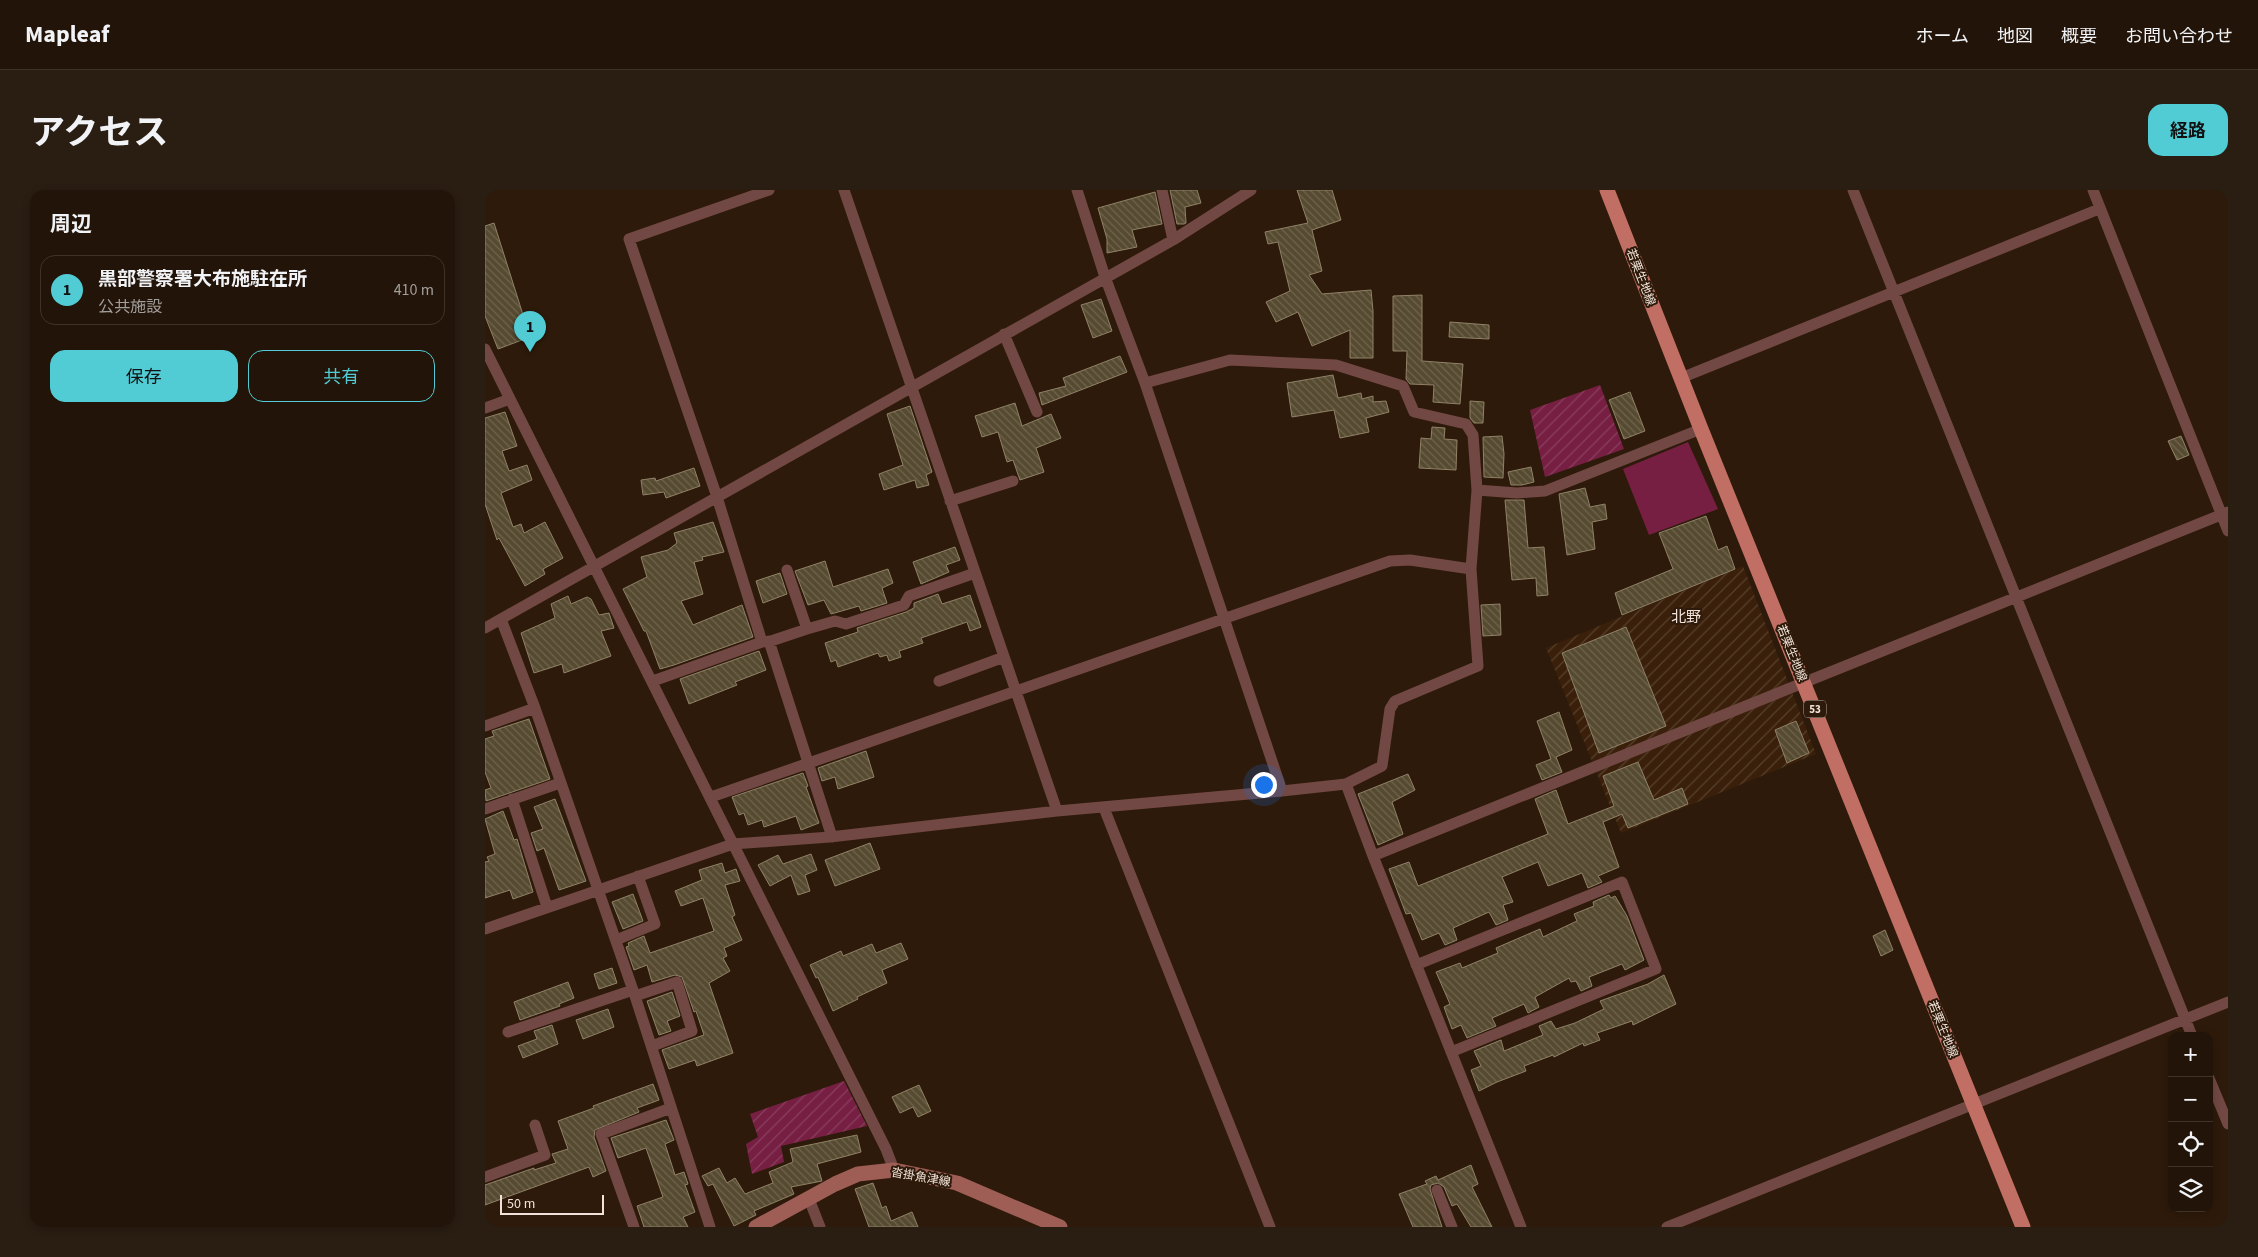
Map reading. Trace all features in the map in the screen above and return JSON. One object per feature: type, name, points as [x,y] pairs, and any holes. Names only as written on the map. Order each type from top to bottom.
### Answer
[{"type":"main road","name":"若栗生地線","points":[[1607,190],[2023,1227]]},
{"type":"main road","name":"沓掛魚津線","points":[[756,1227],[835,1184],[858,1174],[894,1170],[957,1183],[1053,1225]]},
{"type":"street","points":[[769,190],[629,239],[832,837]]},
{"type":"street","points":[[843,190],[1057,811]]},
{"type":"street","points":[[1077,190],[1105,276],[1145,383],[1282,791]]},
{"type":"street","points":[[1162,190],[1173,240]]},
{"type":"street","points":[[485,628],[1105,276],[1173,240],[1251,190]]},
{"type":"street","points":[[1853,190],[2190,1032]]},
{"type":"street","points":[[2093,190],[2099,209],[2225,513],[2228,531]]},
{"type":"street","points":[[1681,378],[2099,209]]},
{"type":"street","points":[[1004,334],[1037,412]]},
{"type":"street","points":[[485,348],[887,1149],[894,1170]]},
{"type":"street","points":[[485,929],[733,844],[832,837],[1057,811],[1346,784],[1382,766],[1390,709],[1395,701],[1478,666],[1471,568],[1477,490],[1473,435],[1466,424],[1413,412],[1403,386],[1336,365],[1230,360],[1145,383]]},
{"type":"street","points":[[485,408],[510,399]]},
{"type":"street","points":[[1477,490],[1517,493],[1545,491],[1701,428]]},
{"type":"street","points":[[950,501],[1013,481]]},
{"type":"street","points":[[1373,856],[2225,513]]},
{"type":"street","points":[[711,797],[1390,561],[1410,560],[1471,568]]},
{"type":"street","points":[[787,570],[807,629]]},
{"type":"street","points":[[653,681],[766,641],[835,621],[846,624],[904,604],[909,596],[975,573]]},
{"type":"street","points":[[501,619],[535,708],[616,940],[710,1227]]},
{"type":"street","points":[[939,680],[1004,657]]},
{"type":"street","points":[[485,726],[535,708]]},
{"type":"street","points":[[485,809],[560,783]]},
{"type":"street","points":[[1346,784],[1521,1227]]},
{"type":"street","points":[[512,800],[547,908]]},
{"type":"street","points":[[1104,808],[1270,1227]]},
{"type":"street","points":[[616,940],[655,924],[639,876]]},
{"type":"street","points":[[1416,965],[1622,882],[1656,969],[1451,1052]]},
{"type":"street","points":[[509,1032],[634,993],[677,982],[692,1031],[652,1046]]},
{"type":"street","points":[[1667,1227],[2228,1002]]},
{"type":"street","points":[[2213,1088],[2228,1124]]},
{"type":"street","points":[[634,1227],[601,1134],[671,1108]]},
{"type":"street","points":[[485,1177],[545,1155],[535,1125]]},
{"type":"street","points":[[1437,1190],[1452,1227]]},
{"type":"street","points":[[809,1199],[820,1227]]},
{"type":"shaded area","points":[[1600,385],[1624,449],[1545,477],[1530,410]]},
{"type":"shaded area","points":[[1688,442],[1718,509],[1649,535],[1623,469]]},
{"type":"shaded area","points":[[1743,566],[1816,754],[1621,833],[1546,648]]},
{"type":"shaded area","points":[[844,1081],[867,1126],[781,1146],[784,1162],[752,1174],[746,1144],[758,1137],[750,1114]]},
{"type":"building","points":[[1170,190],[1197,190],[1201,203],[1185,207],[1186,223],[1184,224],[1177,224]]},
{"type":"building","points":[[1297,190],[1332,190],[1341,220],[1312,230],[1322,271],[1309,275],[1322,294],[1371,290],[1373,358],[1350,358],[1350,330],[1312,346],[1298,312],[1276,322],[1266,302],[1290,291],[1278,242],[1268,244],[1265,232],[1308,223]]},
{"type":"building","points":[[1155,192],[1162,224],[1132,230],[1137,247],[1107,253],[1107,239],[1098,208]]},
{"type":"building","points":[[494,223],[530,337],[498,349],[485,316],[485,226]]},
{"type":"building","points":[[1422,295],[1422,361],[1463,364],[1460,404],[1433,402],[1434,385],[1410,384],[1406,379],[1407,351],[1393,351],[1393,296]]},
{"type":"building","points":[[1101,299],[1112,331],[1093,338],[1081,305]]},
{"type":"building","points":[[1450,322],[1489,325],[1489,339],[1449,337]]},
{"type":"building","points":[[1120,356],[1127,372],[1042,405],[1039,393],[1066,386],[1063,378]]},
{"type":"building","points":[[1333,375],[1338,398],[1361,393],[1362,399],[1373,396],[1373,402],[1386,401],[1389,412],[1366,418],[1369,432],[1340,438],[1334,410],[1292,417],[1287,383]]},
{"type":"building","points":[[1630,392],[1645,431],[1624,439],[1609,400]]},
{"type":"building","points":[[1470,401],[1484,402],[1483,423],[1474,423],[1470,418]]},
{"type":"building","points":[[1015,403],[1022,426],[1051,414],[1061,438],[1036,448],[1044,472],[1020,480],[1013,460],[1007,462],[998,432],[982,437],[975,416]]},
{"type":"building","points":[[910,406],[932,472],[926,475],[929,485],[917,488],[915,480],[884,490],[879,474],[903,465],[887,414]]},
{"type":"building","points":[[505,412],[517,446],[502,451],[509,471],[527,465],[532,480],[501,493],[513,527],[521,524],[524,533],[545,522],[563,558],[543,569],[545,574],[525,586],[499,538],[497,540],[485,504],[485,418]]},
{"type":"building","points":[[1432,427],[1445,428],[1444,439],[1457,440],[1456,470],[1419,468],[1421,438],[1431,439]]},
{"type":"building","points":[[1502,436],[1504,454],[1503,478],[1484,477],[1483,437]]},
{"type":"building","points":[[2181,436],[2189,455],[2177,460],[2168,441]]},
{"type":"building","points":[[1531,467],[1534,482],[1511,485],[1508,472]]},
{"type":"building","points":[[694,468],[700,486],[666,498],[664,492],[643,495],[641,480],[655,478],[656,481]]},
{"type":"building","points":[[1585,488],[1590,507],[1605,504],[1607,519],[1592,522],[1595,549],[1567,555],[1559,494]]},
{"type":"building","points":[[1505,500],[1524,500],[1528,548],[1544,547],[1548,595],[1537,596],[1536,578],[1512,580]]},
{"type":"building","points":[[1706,516],[1718,550],[1727,546],[1735,569],[1622,615],[1615,593],[1673,569],[1659,533]]},
{"type":"building","points":[[713,522],[724,552],[702,557],[703,560],[694,562],[703,594],[681,601],[693,625],[742,605],[753,637],[660,669],[646,631],[644,631],[623,589],[647,577],[641,557],[668,550],[677,543],[674,533]]},
{"type":"building","points":[[955,547],[960,560],[946,565],[949,572],[921,584],[913,562]]},
{"type":"building","points":[[825,561],[833,587],[888,569],[893,583],[882,588],[887,603],[861,611],[859,606],[831,614],[824,600],[808,605],[795,571]]},
{"type":"building","points":[[780,573],[787,594],[763,603],[756,581]]},
{"type":"building","points":[[938,594],[942,604],[970,595],[981,627],[970,631],[967,622],[921,638],[923,643],[899,651],[901,657],[889,661],[887,655],[880,657],[878,653],[838,667],[836,660],[831,662],[825,643],[858,632],[857,628],[906,612],[914,608],[914,603]]},
{"type":"building","points":[[568,596],[571,604],[587,597],[591,599],[599,615],[609,613],[614,628],[601,631],[611,656],[564,673],[562,664],[534,673],[521,633],[555,618],[551,604]]},
{"type":"building","points":[[1500,604],[1501,635],[1483,636],[1481,605]]},
{"type":"building","points":[[1626,627],[1666,726],[1599,753],[1562,653]]},
{"type":"building","points":[[759,651],[766,670],[735,682],[737,685],[689,704],[680,679]]},
{"type":"building","points":[[1559,712],[1572,750],[1556,757],[1562,772],[1542,780],[1536,765],[1551,759],[1537,721]]},
{"type":"building","points":[[529,719],[550,779],[486,801],[485,790],[491,788],[485,772],[485,739],[494,736],[492,731]]},
{"type":"building","points":[[1796,721],[1809,753],[1787,763],[1775,730]]},
{"type":"building","points":[[866,751],[874,777],[838,789],[835,777],[822,781],[818,768]]},
{"type":"building","points":[[1638,762],[1654,800],[1682,788],[1688,804],[1628,828],[1622,814],[1603,822],[1619,867],[1598,876],[1602,882],[1588,888],[1582,873],[1548,886],[1538,862],[1502,877],[1513,902],[1503,905],[1508,920],[1496,925],[1489,912],[1453,928],[1457,940],[1445,945],[1439,933],[1422,940],[1411,913],[1406,914],[1389,869],[1409,862],[1418,886],[1548,834],[1535,799],[1556,790],[1568,824],[1614,806],[1603,776]]},
{"type":"building","points":[[803,773],[819,823],[801,830],[796,816],[764,827],[762,820],[748,825],[744,813],[739,815],[732,797]]},
{"type":"building","points":[[1408,774],[1415,790],[1392,802],[1403,834],[1378,845],[1358,794]]},
{"type":"building","points":[[555,799],[586,881],[559,890],[544,848],[537,851],[531,833],[543,829],[534,807]]},
{"type":"building","points":[[503,811],[514,840],[517,839],[533,892],[513,899],[510,890],[485,898],[485,862],[489,861],[487,857],[495,854],[485,819]]},
{"type":"building","points":[[870,843],[880,869],[835,886],[825,860]]},
{"type":"building","points":[[811,854],[817,870],[805,875],[810,891],[798,895],[791,875],[770,886],[758,865],[778,855],[783,864]]},
{"type":"building","points":[[722,863],[725,873],[736,869],[740,881],[725,885],[735,915],[732,917],[742,940],[724,948],[727,956],[723,958],[730,971],[709,983],[733,1053],[697,1066],[695,1060],[669,1069],[662,1050],[704,1035],[696,1011],[694,1012],[682,977],[675,975],[652,982],[647,965],[634,970],[626,947],[629,946],[628,943],[644,936],[650,953],[714,931],[703,898],[681,906],[675,891],[702,880],[699,870]]},
{"type":"building","points":[[633,894],[643,921],[623,929],[612,902]]},
{"type":"building","points":[[1609,895],[1611,898],[1615,896],[1627,916],[1644,960],[1625,970],[1622,964],[1589,977],[1592,986],[1581,991],[1576,981],[1571,982],[1569,978],[1535,997],[1539,1007],[1528,1013],[1524,1004],[1492,1018],[1496,1026],[1467,1038],[1461,1025],[1452,1029],[1444,1007],[1450,1004],[1436,972],[1460,963],[1462,968],[1498,953],[1496,948],[1540,929],[1543,937],[1577,921],[1574,914],[1594,906],[1593,902]]},
{"type":"building","points":[[1885,930],[1893,950],[1881,956],[1873,936]]},
{"type":"building","points":[[901,943],[908,959],[882,970],[887,983],[833,1011],[818,977],[816,978],[810,965],[841,951],[843,956],[872,944],[876,953]]},
{"type":"building","points":[[612,968],[617,983],[599,989],[594,974]]},
{"type":"building","points":[[1664,975],[1676,1004],[1633,1025],[1632,1021],[1597,1033],[1600,1040],[1584,1046],[1583,1043],[1554,1057],[1553,1055],[1524,1066],[1526,1071],[1479,1091],[1471,1070],[1481,1066],[1474,1051],[1501,1040],[1504,1051],[1543,1035],[1539,1026],[1551,1021],[1556,1029],[1575,1023],[1604,1009],[1600,1001],[1648,984]]},
{"type":"building","points":[[568,982],[574,998],[559,1004],[560,1006],[520,1020],[514,1002]]},
{"type":"building","points":[[672,992],[680,1016],[667,1021],[671,1031],[659,1035],[647,1001]]},
{"type":"building","points":[[608,1009],[614,1027],[583,1039],[576,1020]]},
{"type":"building","points":[[552,1025],[558,1044],[523,1058],[518,1046],[537,1039],[534,1031]]},
{"type":"building","points":[[653,1084],[659,1100],[637,1108],[639,1112],[595,1130],[594,1137],[606,1171],[593,1177],[589,1167],[485,1205],[485,1185],[534,1168],[534,1170],[556,1163],[552,1154],[568,1149],[558,1121]]},
{"type":"building","points":[[919,1085],[931,1111],[918,1117],[913,1107],[900,1113],[892,1097]]},
{"type":"building","points":[[666,1120],[674,1140],[665,1144],[675,1175],[684,1172],[688,1184],[685,1185],[695,1212],[683,1217],[688,1227],[644,1227],[637,1206],[663,1197],[646,1148],[618,1158],[611,1138]]},
{"type":"building","points":[[857,1135],[861,1152],[817,1164],[822,1181],[791,1187],[794,1194],[754,1211],[756,1215],[734,1226],[713,1184],[708,1186],[702,1176],[719,1168],[727,1183],[735,1178],[745,1194],[773,1183],[769,1172],[793,1162],[790,1149]]},
{"type":"building","points":[[1471,1165],[1478,1184],[1472,1187],[1492,1227],[1471,1227],[1457,1204],[1452,1206],[1444,1187],[1438,1183],[1431,1185],[1430,1189],[1442,1227],[1413,1227],[1399,1194],[1427,1184],[1425,1181],[1436,1176],[1438,1180]]},
{"type":"building","points":[[873,1183],[882,1208],[886,1206],[891,1221],[912,1212],[918,1227],[869,1227],[855,1189]]},
{"type":"place","name":"黒部警察署大布施駐在所","points":[[530,352]]},
{"type":"district","name":"北野","points":[[1686,617]]}]
